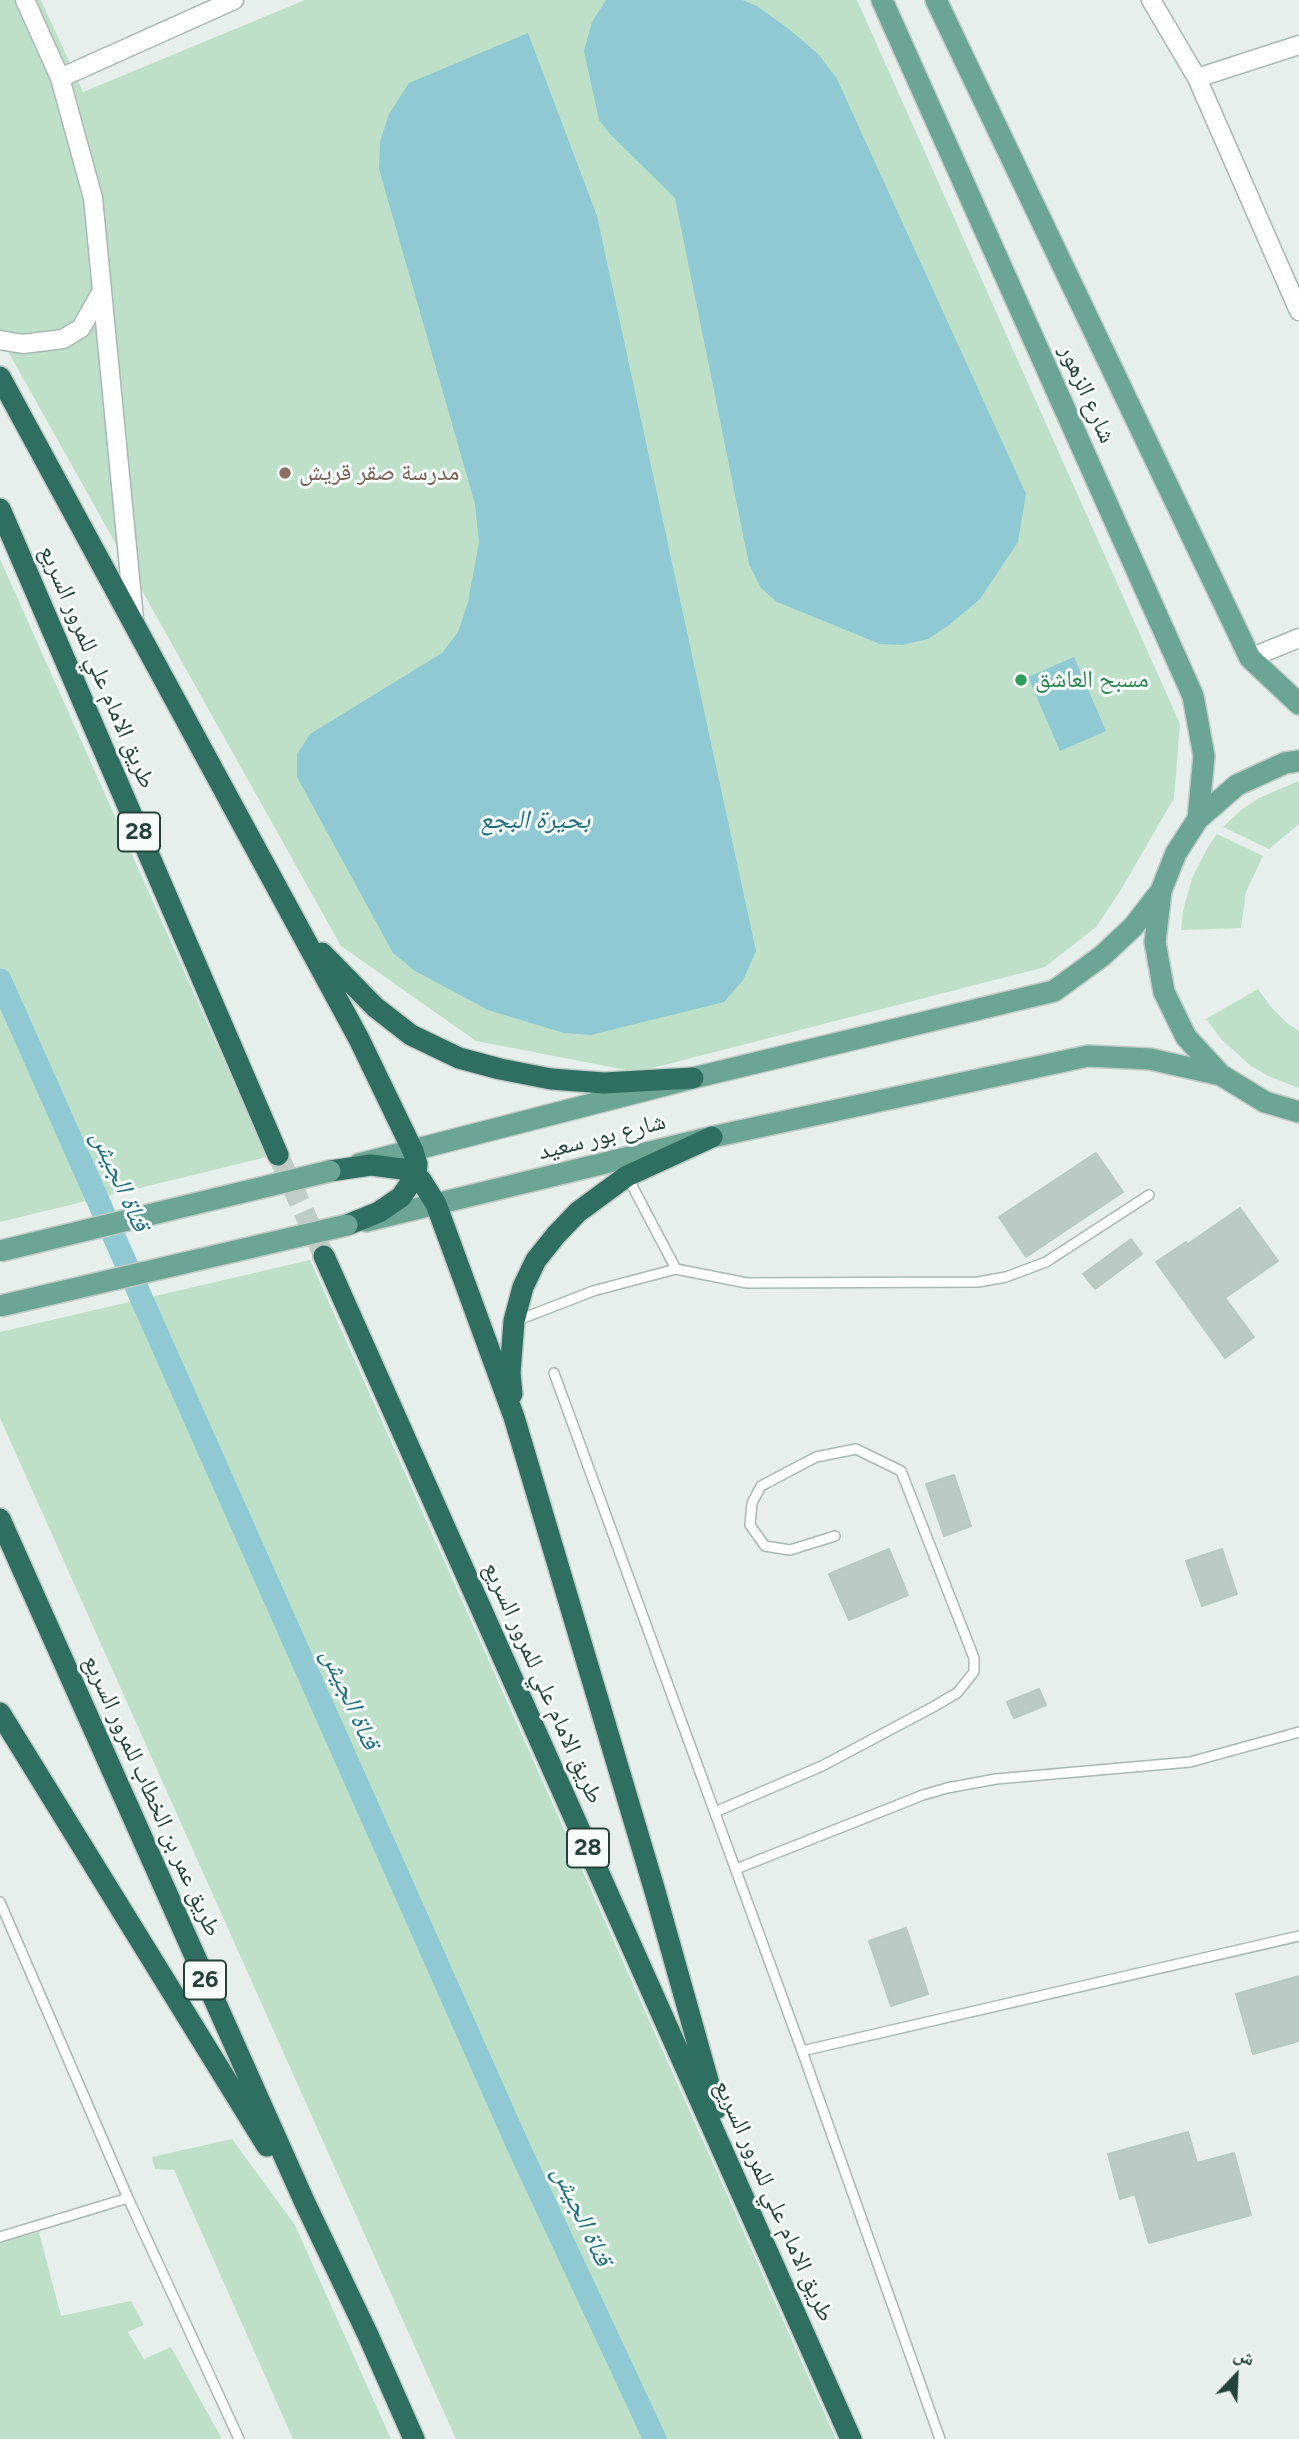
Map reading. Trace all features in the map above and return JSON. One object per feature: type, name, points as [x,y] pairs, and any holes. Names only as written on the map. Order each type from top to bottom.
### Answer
[{"type":"highway","points":[[0,377],[359,1039],[414,1151],[417,1164],[410,1184],[387,1208],[347,1225]]},
{"type":"highway","name":"طريق الامام علي للمرور السريع","points":[[0,509],[278,1155]]},
{"type":"highway","points":[[297,924],[338,971],[375,1007],[411,1035],[459,1058],[551,1079],[604,1083],[693,1078]]},
{"type":"highway","points":[[514,1417],[510,1373],[514,1321],[523,1287],[543,1252],[578,1212],[627,1176],[712,1137]]},
{"type":"highway","points":[[330,1171],[371,1165],[410,1184],[514,1417],[654,1888],[735,2178]]},
{"type":"highway","name":"طريق الامام علي للمرور السريع","points":[[324,1256],[851,2439]]},
{"type":"highway","name":"طريق عمر بن الخطاب للمرور السريع","points":[[0,1519],[305,2203],[414,2439]]},
{"type":"highway","points":[[0,1713],[272,2155],[305,2203]]},
{"type":"main road","name":"شارع الزهور","points":[[882,0],[1193,696],[1204,756],[1198,819]]},
{"type":"main road","name":"شارع الزهور","points":[[936,0],[1250,658],[1299,704]]},
{"type":"main road","points":[[1299,761],[1285,763],[1237,785],[1198,819],[1176,853],[1161,891],[1155,942],[1164,992],[1186,1037],[1221,1075],[1265,1102],[1299,1112]]},
{"type":"main road","name":"شارع بور سعيد","points":[[414,1151],[693,1078],[1054,991],[1102,956],[1133,927],[1161,891]]},
{"type":"main road","name":"شارع بور سعيد","points":[[410,1184],[712,1137],[1088,1056],[1150,1059],[1221,1075]]},
{"type":"main road","points":[[0,1251],[330,1171]]},
{"type":"main road","points":[[0,1306],[347,1225]]},
{"type":"street","points":[[25,0],[60,78],[93,198],[135,628]]},
{"type":"street","points":[[60,78],[234,0]]},
{"type":"street","points":[[1151,0],[1198,78],[1299,311]]},
{"type":"street","points":[[1198,78],[1299,45]]},
{"type":"street","points":[[0,340],[23,344],[64,339],[81,328],[102,291]]},
{"type":"street","points":[[1250,658],[1299,638]]},
{"type":"lane","points":[[627,1176],[676,1269]]},
{"type":"lane","points":[[514,1321],[593,1292],[676,1269],[747,1283],[978,1282],[1006,1277],[1046,1262],[1150,1195]]},
{"type":"lane","points":[[554,1373],[802,2050],[940,2439]]},
{"type":"lane","points":[[715,1812],[822,1766],[933,1707],[957,1693],[974,1672],[974,1658],[901,1471],[856,1448],[816,1457],[761,1486],[752,1503],[750,1525],[765,1546],[790,1550],[835,1536]]},
{"type":"lane","points":[[736,1869],[947,1788],[996,1779],[1190,1762],[1299,1731]]},
{"type":"lane","points":[[0,1902],[128,2198],[239,2439]]},
{"type":"lane","points":[[802,2050],[1299,1936]]},
{"type":"lane","points":[[0,2237],[128,2198]]},
{"type":"green space","points":[[0,0],[41,0],[83,92],[305,0],[857,0],[1180,724],[1174,798],[1096,927],[1045,967],[637,1072],[476,1041],[341,946],[0,337]]},
{"type":"green space","points":[[0,559],[267,1157],[0,1222]]},
{"type":"green space","points":[[1299,781],[1299,824],[1269,849],[1223,827],[1259,798]]},
{"type":"green space","points":[[1217,834],[1263,856],[1246,892],[1241,928],[1181,930],[1192,878]]},
{"type":"green space","points":[[1258,989],[1270,1006],[1299,1031],[1299,1088],[1251,1066],[1221,1039],[1206,1019]]},
{"type":"green space","points":[[310,1260],[836,2439],[456,2439],[0,1418],[0,1332]]},
{"type":"green space","points":[[232,2139],[295,2225],[391,2439],[293,2439],[174,2170],[155,2169],[152,2157]]},
{"type":"green space","points":[[39,2232],[61,2316],[131,2301],[144,2325],[128,2332],[144,2359],[171,2347],[222,2439],[0,2439],[0,2242]]},
{"type":"water","points":[[606,0],[742,0],[757,6],[790,30],[819,55],[837,79],[1026,494],[1018,542],[980,599],[928,639],[903,645],[880,644],[777,602],[761,588],[749,564],[675,198],[599,120],[584,51],[592,22]]},
{"type":"water","name":"بحيرة البجع","points":[[528,33],[597,216],[756,951],[743,980],[724,1002],[591,1035],[564,1033],[488,1010],[415,971],[393,953],[297,777],[297,754],[310,734],[442,653],[458,632],[468,602],[479,542],[475,504],[379,169],[380,142],[389,114],[409,83]]},
{"type":"water","points":[[1074,657],[1106,731],[1060,751],[1028,677]]},
{"type":"building","points":[[1096,1153],[1123,1192],[1026,1257],[999,1217]]},
{"type":"building","points":[[1240,1208],[1278,1261],[1225,1298],[1254,1337],[1225,1358],[1156,1262],[1186,1242],[1188,1244]]},
{"type":"building","points":[[1131,1239],[1142,1254],[1095,1289],[1083,1274]]},
{"type":"building","points":[[954,1475],[971,1526],[944,1536],[926,1484]]},
{"type":"building","points":[[889,1549],[908,1595],[849,1620],[829,1574]]},
{"type":"building","points":[[1222,1549],[1237,1594],[1202,1606],[1186,1561]]},
{"type":"building","points":[[1039,1689],[1046,1705],[1014,1718],[1007,1702]]},
{"type":"building","points":[[906,1928],[928,1994],[891,2006],[869,1941]]},
{"type":"building","points":[[1299,1976],[1299,2041],[1253,2054],[1236,1994]]},
{"type":"building","points":[[1188,2132],[1197,2163],[1234,2153],[1251,2215],[1149,2243],[1135,2194],[1120,2199],[1108,2154]]},
{"type":"waterway","name":"قناة الجيش","points":[[0,980],[519,2148],[655,2439]]},
{"type":"tunnel","points":[[278,1155],[324,1256]]},
{"type":"place","name":"مدرسة صقر قريش","points":[[285,473]]},
{"type":"place","name":"مسبح العاشق","points":[[1021,680]]}]
